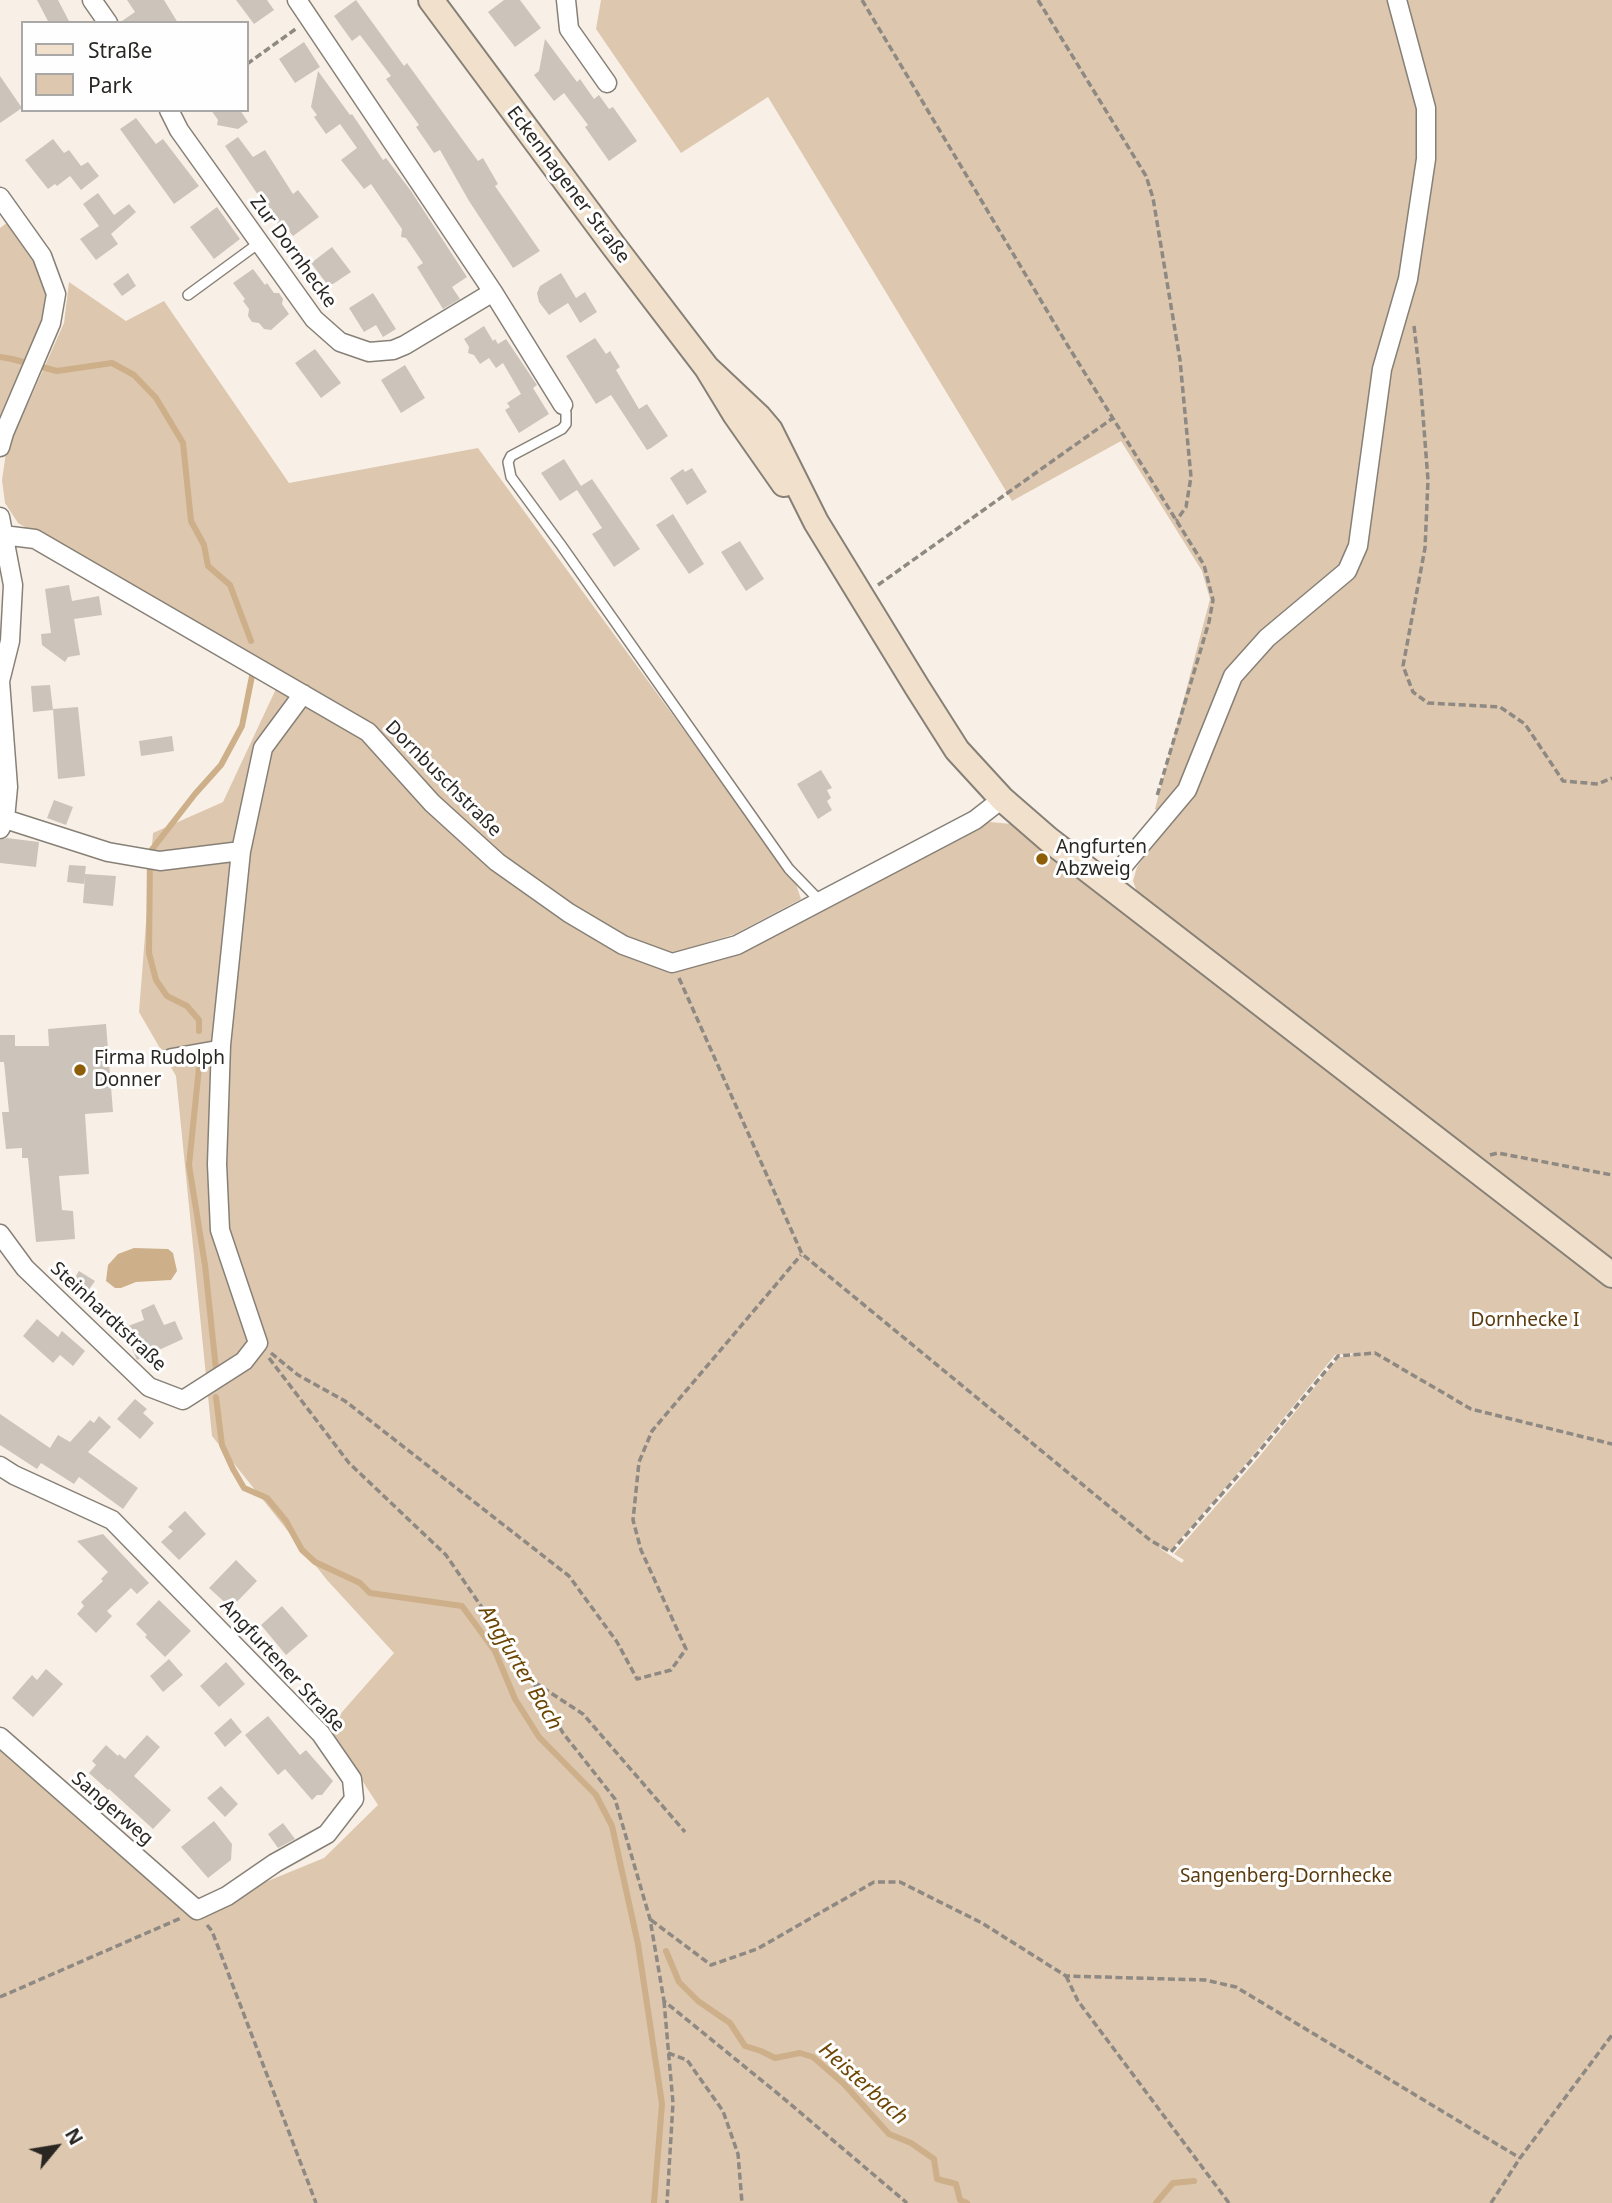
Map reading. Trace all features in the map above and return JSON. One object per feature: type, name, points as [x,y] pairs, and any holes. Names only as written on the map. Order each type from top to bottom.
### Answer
[{"type":"main road","name":"Eckenhagener Straße","points":[[431,0],[707,368],[759,416],[769,430],[816,522],[957,750],[1002,799],[1048,839],[1612,1275]]},
{"type":"street","points":[[92,0],[107,21]]},
{"type":"street","points":[[298,0],[493,292],[563,405]]},
{"type":"street","points":[[566,0],[569,29],[607,83]]},
{"type":"street","points":[[1107,885],[1187,790],[1233,676],[1267,638],[1347,571],[1358,545],[1382,369],[1408,279],[1426,159],[1426,108],[1397,0]]},
{"type":"street","name":"Zur Dornhecke","points":[[170,112],[179,130],[259,243],[321,326],[340,342],[369,352],[393,350],[493,292]]},
{"type":"street","points":[[0,197],[42,256],[56,294],[51,324],[0,447]]},
{"type":"street","points":[[1,526],[13,585],[10,641],[0,681],[8,787],[2,824],[108,852],[160,860],[242,851]]},
{"type":"street","name":"Dornbuschstraße","points":[[1,526],[35,539],[368,732],[432,803],[496,862],[569,913],[623,945],[672,963]]},
{"type":"street","points":[[258,1343],[220,1230],[217,1164],[221,1045],[242,851],[263,748],[303,694]]},
{"type":"street","points":[[672,963],[737,945],[975,820],[1002,799]]},
{"type":"street","name":"Steinhardtstraße","points":[[0,1234],[26,1268],[149,1387],[183,1401],[244,1361],[258,1343]]},
{"type":"street","name":"Angfurtener Straße","points":[[0,1466],[112,1520],[321,1734],[352,1779],[354,1800],[327,1834],[275,1863],[226,1896],[197,1910]]},
{"type":"street","name":"Sangerweg","points":[[0,1737],[197,1910]]},
{"type":"lane","points":[[188,295],[259,243]]},
{"type":"lane","points":[[563,405],[566,425],[511,456],[508,462],[511,477],[789,869],[819,900]]},
{"type":"lane","points":[[170,1054],[221,1045]]},
{"type":"path","points":[[862,0],[1204,565],[1213,600],[1209,622],[1155,803]]},
{"type":"path","points":[[1038,0],[1146,176],[1153,198],[1181,360],[1191,477],[1186,507],[1176,521]]},
{"type":"path","points":[[248,63],[282,39]]},
{"type":"path","points":[[1413,316],[1428,480],[1425,548],[1403,666],[1413,692],[1428,703],[1500,707],[1525,724],[1563,782],[1598,784],[1612,778]]},
{"type":"path","points":[[862,596],[1113,418]]},
{"type":"path","points":[[672,963],[802,1254],[1150,1540],[1171,1552],[1338,1356],[1375,1353],[1471,1409],[1612,1444]]},
{"type":"path","points":[[1464,1161],[1497,1153],[1612,1175]]},
{"type":"path","points":[[258,1343],[298,1375],[345,1401],[569,1576],[617,1642],[637,1679],[671,1670],[686,1649],[641,1550],[633,1520],[639,1462],[652,1431],[802,1254]]},
{"type":"path","points":[[258,1343],[349,1463],[446,1555],[533,1682],[564,1733],[615,1799],[650,1919],[664,2001],[673,2103],[667,2203]]},
{"type":"path","points":[[533,1682],[583,1714],[685,1832]]},
{"type":"path","points":[[650,1919],[711,1965],[757,1949],[874,1882],[900,1882],[982,1923],[1066,1976],[1205,1980],[1236,1987],[1520,2158]]},
{"type":"path","points":[[0,1997],[197,1910],[212,1931],[316,2203]]},
{"type":"path","points":[[1066,1976],[1078,2001],[1229,2203]]},
{"type":"path","points":[[664,2001],[907,2203]]},
{"type":"path","points":[[1491,2203],[1520,2158],[1612,2035]]},
{"type":"path","points":[[668,2053],[687,2060],[723,2111],[738,2154],[742,2203]]},
{"type":"green space","points":[[601,0],[1612,0],[1612,1264],[1208,951],[1137,892],[1133,881],[1137,867],[1169,820],[1155,809],[1210,599],[1202,571],[1121,441],[1012,501],[768,97],[681,153],[596,29]]},
{"type":"green space","points":[[8,222],[40,261],[47,288],[47,305],[42,325],[24,362],[0,431],[0,228]]},
{"type":"green space","points":[[69,282],[126,321],[164,301],[289,483],[478,448],[796,884],[801,899],[735,934],[642,963],[687,968],[724,959],[972,829],[990,822],[1011,824],[1060,860],[1069,872],[1277,1026],[1612,1288],[1612,2203],[0,2203],[0,1750],[64,1802],[187,1914],[324,1858],[378,1805],[328,1728],[394,1653],[327,1580],[212,1436],[176,1076],[139,1012],[153,833],[223,802],[282,676],[18,523],[5,503],[2,480],[6,453],[64,323]],"holes":[[[1353,1353],[1350,1357],[1339,1357],[1259,1457],[1174,1554],[1184,1560],[1182,1563],[1159,1548],[1171,1550],[1335,1355]]]},
{"type":"shaded area","points":[[134,1248],[168,1249],[173,1253],[177,1271],[171,1280],[136,1282],[121,1288],[115,1288],[106,1281],[108,1265],[118,1254]]},
{"type":"building","points":[[37,0],[58,0],[69,21],[48,21]]},
{"type":"building","points":[[127,0],[164,0],[177,21],[122,21],[135,12]]},
{"type":"building","points":[[236,0],[267,0],[274,10],[254,24]]},
{"type":"building","points":[[356,0],[404,66],[407,63],[478,161],[483,158],[498,184],[495,186],[540,251],[513,268],[469,201],[440,150],[434,153],[416,127],[419,125],[386,79],[391,76],[360,35],[352,41],[334,16]]},
{"type":"building","points":[[504,0],[520,0],[541,28],[515,47],[488,12]]},
{"type":"building","points":[[545,39],[577,82],[580,79],[594,99],[599,95],[609,109],[613,107],[637,141],[609,161],[585,127],[588,125],[564,93],[554,101],[534,75],[539,71]]},
{"type":"building","points":[[304,42],[320,67],[295,83],[279,59]]},
{"type":"building","points":[[318,71],[383,160],[386,158],[411,191],[467,277],[452,287],[460,299],[443,309],[417,267],[423,263],[406,238],[401,237],[402,229],[371,184],[364,189],[341,160],[357,148],[340,124],[326,134],[314,117],[317,115],[311,107]]},
{"type":"building","points":[[0,76],[21,109],[0,123]]},
{"type":"building","points":[[212,112],[241,112],[248,122],[238,129],[217,125],[218,120]]},
{"type":"building","points":[[136,118],[156,144],[163,139],[199,186],[174,204],[120,129]]},
{"type":"building","points":[[238,137],[253,157],[265,150],[293,194],[298,190],[319,217],[293,236],[288,230],[281,229],[225,146]]},
{"type":"building","points":[[53,139],[64,153],[69,150],[81,166],[88,162],[99,176],[81,190],[70,176],[48,189],[25,160]]},
{"type":"building","points":[[98,193],[114,215],[129,204],[136,212],[111,234],[118,244],[96,260],[80,239],[99,226],[83,204]]},
{"type":"building","points":[[217,207],[240,239],[214,259],[190,227]]},
{"type":"building","points":[[332,247],[351,272],[333,284],[327,284],[311,263]]},
{"type":"building","points":[[253,269],[265,285],[267,283],[274,293],[279,293],[289,314],[271,330],[252,322],[248,316],[249,309],[243,301],[245,299],[233,283]]},
{"type":"building","points":[[128,273],[136,286],[122,296],[113,284]]},
{"type":"building","points":[[561,273],[576,298],[585,292],[597,312],[580,323],[568,303],[549,315],[539,302],[537,293],[540,286]]},
{"type":"building","points":[[373,293],[396,329],[383,337],[376,325],[364,332],[349,308]]},
{"type":"building","points":[[484,326],[493,341],[495,339],[498,344],[506,339],[537,385],[533,388],[549,414],[519,433],[505,410],[510,407],[507,403],[521,394],[503,363],[496,368],[489,358],[480,364],[474,355],[468,353],[469,347],[464,339]]},
{"type":"building","points":[[595,338],[606,354],[610,351],[620,367],[616,370],[639,409],[647,404],[668,436],[647,450],[611,395],[596,404],[566,356]]},
{"type":"building","points":[[315,349],[341,383],[321,398],[295,363]]},
{"type":"building","points":[[405,365],[425,398],[401,413],[381,380]]},
{"type":"building","points":[[564,459],[581,486],[592,479],[640,549],[614,567],[592,534],[602,528],[577,490],[560,501],[541,473]]},
{"type":"building","points":[[692,468],[707,492],[687,505],[670,478],[683,469],[685,472]]},
{"type":"building","points":[[673,514],[704,564],[689,574],[656,525]]},
{"type":"building","points":[[740,541],[764,579],[746,591],[721,552]]},
{"type":"building","points":[[69,585],[72,601],[99,596],[102,615],[74,619],[80,655],[68,657],[65,662],[42,645],[41,634],[51,633],[45,589]]},
{"type":"building","points":[[50,685],[53,710],[33,712],[31,686]]},
{"type":"building","points":[[78,707],[85,776],[58,779],[53,709]]},
{"type":"building","points":[[172,736],[174,751],[141,756],[139,741]]},
{"type":"building","points":[[821,770],[832,788],[827,790],[831,798],[827,801],[832,810],[818,819],[797,784]]},
{"type":"building","points":[[54,800],[73,807],[66,825],[47,818]]},
{"type":"building","points":[[7,838],[39,842],[36,867],[0,863],[0,840]]},
{"type":"building","points":[[69,865],[86,866],[85,874],[116,876],[113,906],[83,903],[85,876],[84,884],[67,882]]},
{"type":"building","points":[[106,1024],[113,1112],[85,1114],[89,1174],[59,1176],[62,1210],[73,1211],[75,1239],[36,1242],[28,1158],[22,1158],[22,1148],[6,1149],[2,1112],[9,1112],[4,1062],[0,1062],[0,1035],[15,1035],[15,1046],[49,1046],[48,1029]]},
{"type":"building","points":[[79,1271],[95,1281],[85,1295],[70,1285]]},
{"type":"building","points":[[154,1304],[164,1325],[175,1321],[183,1339],[137,1360],[130,1345],[135,1344],[128,1326],[144,1320],[141,1310]]},
{"type":"building","points":[[37,1319],[58,1337],[62,1331],[85,1351],[73,1366],[60,1355],[53,1363],[23,1336]]},
{"type":"building","points":[[135,1399],[147,1409],[143,1413],[154,1423],[140,1439],[117,1419]]},
{"type":"building","points":[[0,1414],[50,1448],[58,1435],[70,1442],[90,1420],[94,1423],[99,1416],[111,1427],[88,1452],[138,1488],[123,1509],[79,1477],[74,1484],[41,1463],[37,1469],[0,1445]]},
{"type":"building","points":[[185,1511],[206,1534],[179,1560],[161,1542],[173,1531],[168,1527]]},
{"type":"building","points":[[103,1534],[149,1583],[137,1594],[131,1588],[107,1611],[112,1616],[96,1633],[77,1614],[84,1606],[81,1602],[103,1581],[101,1579],[108,1572],[77,1541]]},
{"type":"building","points":[[236,1560],[257,1581],[231,1608],[209,1588]]},
{"type":"building","points":[[159,1600],[191,1631],[165,1657],[136,1624]]},
{"type":"building","points":[[282,1606],[308,1636],[286,1655],[261,1625]]},
{"type":"building","points":[[169,1659],[183,1675],[163,1692],[150,1676]]},
{"type":"building","points":[[226,1662],[245,1684],[219,1707],[200,1686]]},
{"type":"building","points":[[46,1669],[63,1684],[33,1717],[12,1698],[32,1675],[37,1680]]},
{"type":"building","points":[[268,1716],[300,1755],[306,1750],[333,1781],[322,1795],[317,1795],[312,1800],[285,1769],[278,1775],[245,1735]]},
{"type":"building","points":[[231,1718],[242,1732],[225,1747],[214,1733]]},
{"type":"building","points":[[147,1735],[160,1747],[134,1776],[171,1810],[153,1829],[89,1773],[96,1765],[92,1761],[106,1745],[125,1759]]},
{"type":"building","points":[[221,1786],[238,1804],[225,1817],[207,1798]]},
{"type":"building","points":[[214,1821],[232,1844],[231,1860],[208,1878],[181,1847]]},
{"type":"building","points":[[283,1823],[295,1839],[278,1848],[268,1834]]},
{"type":"waterway","name":"Angfurter Bach","points":[[0,357],[57,371],[112,363],[134,375],[156,398],[183,443],[191,521],[204,545],[208,566],[230,585],[251,641]]},
{"type":"waterway","name":"Angfurter Bach","points":[[199,1031],[199,1020],[187,1006],[167,996],[156,980],[149,953],[150,852],[221,765],[242,726],[252,676]]},
{"type":"waterway","name":"Angfurter Bach","points":[[200,1058],[189,1165],[205,1265],[216,1369]]},
{"type":"waterway","name":"Angfurter Bach","points":[[216,1397],[222,1445],[233,1469],[244,1488],[267,1498],[286,1521],[302,1550],[315,1562],[360,1583],[370,1593],[462,1606],[495,1651],[515,1699],[539,1737],[596,1795],[612,1826],[638,1944],[662,2104],[654,2203]]},
{"type":"waterway","name":"Heisterbach","points":[[666,1951],[679,1982],[698,2001],[730,2023],[745,2046],[775,2058],[800,2053],[813,2057],[844,2084],[889,2134],[911,2143],[934,2159],[937,2179],[956,2184],[960,2200],[967,2203]]},
{"type":"waterway","points":[[1156,2203],[1173,2183],[1194,2181]]},
{"type":"place","name":"Angfurten Abzweig","points":[[1042,859]]},
{"type":"place","name":"Firma Rudolph Donner","points":[[80,1070]]},
{"type":"park label","name":"Dornhecke I","points":[[1525,1321]]},
{"type":"park label","name":"Sangenberg-Dornhecke","points":[[1286,1877]]}]
